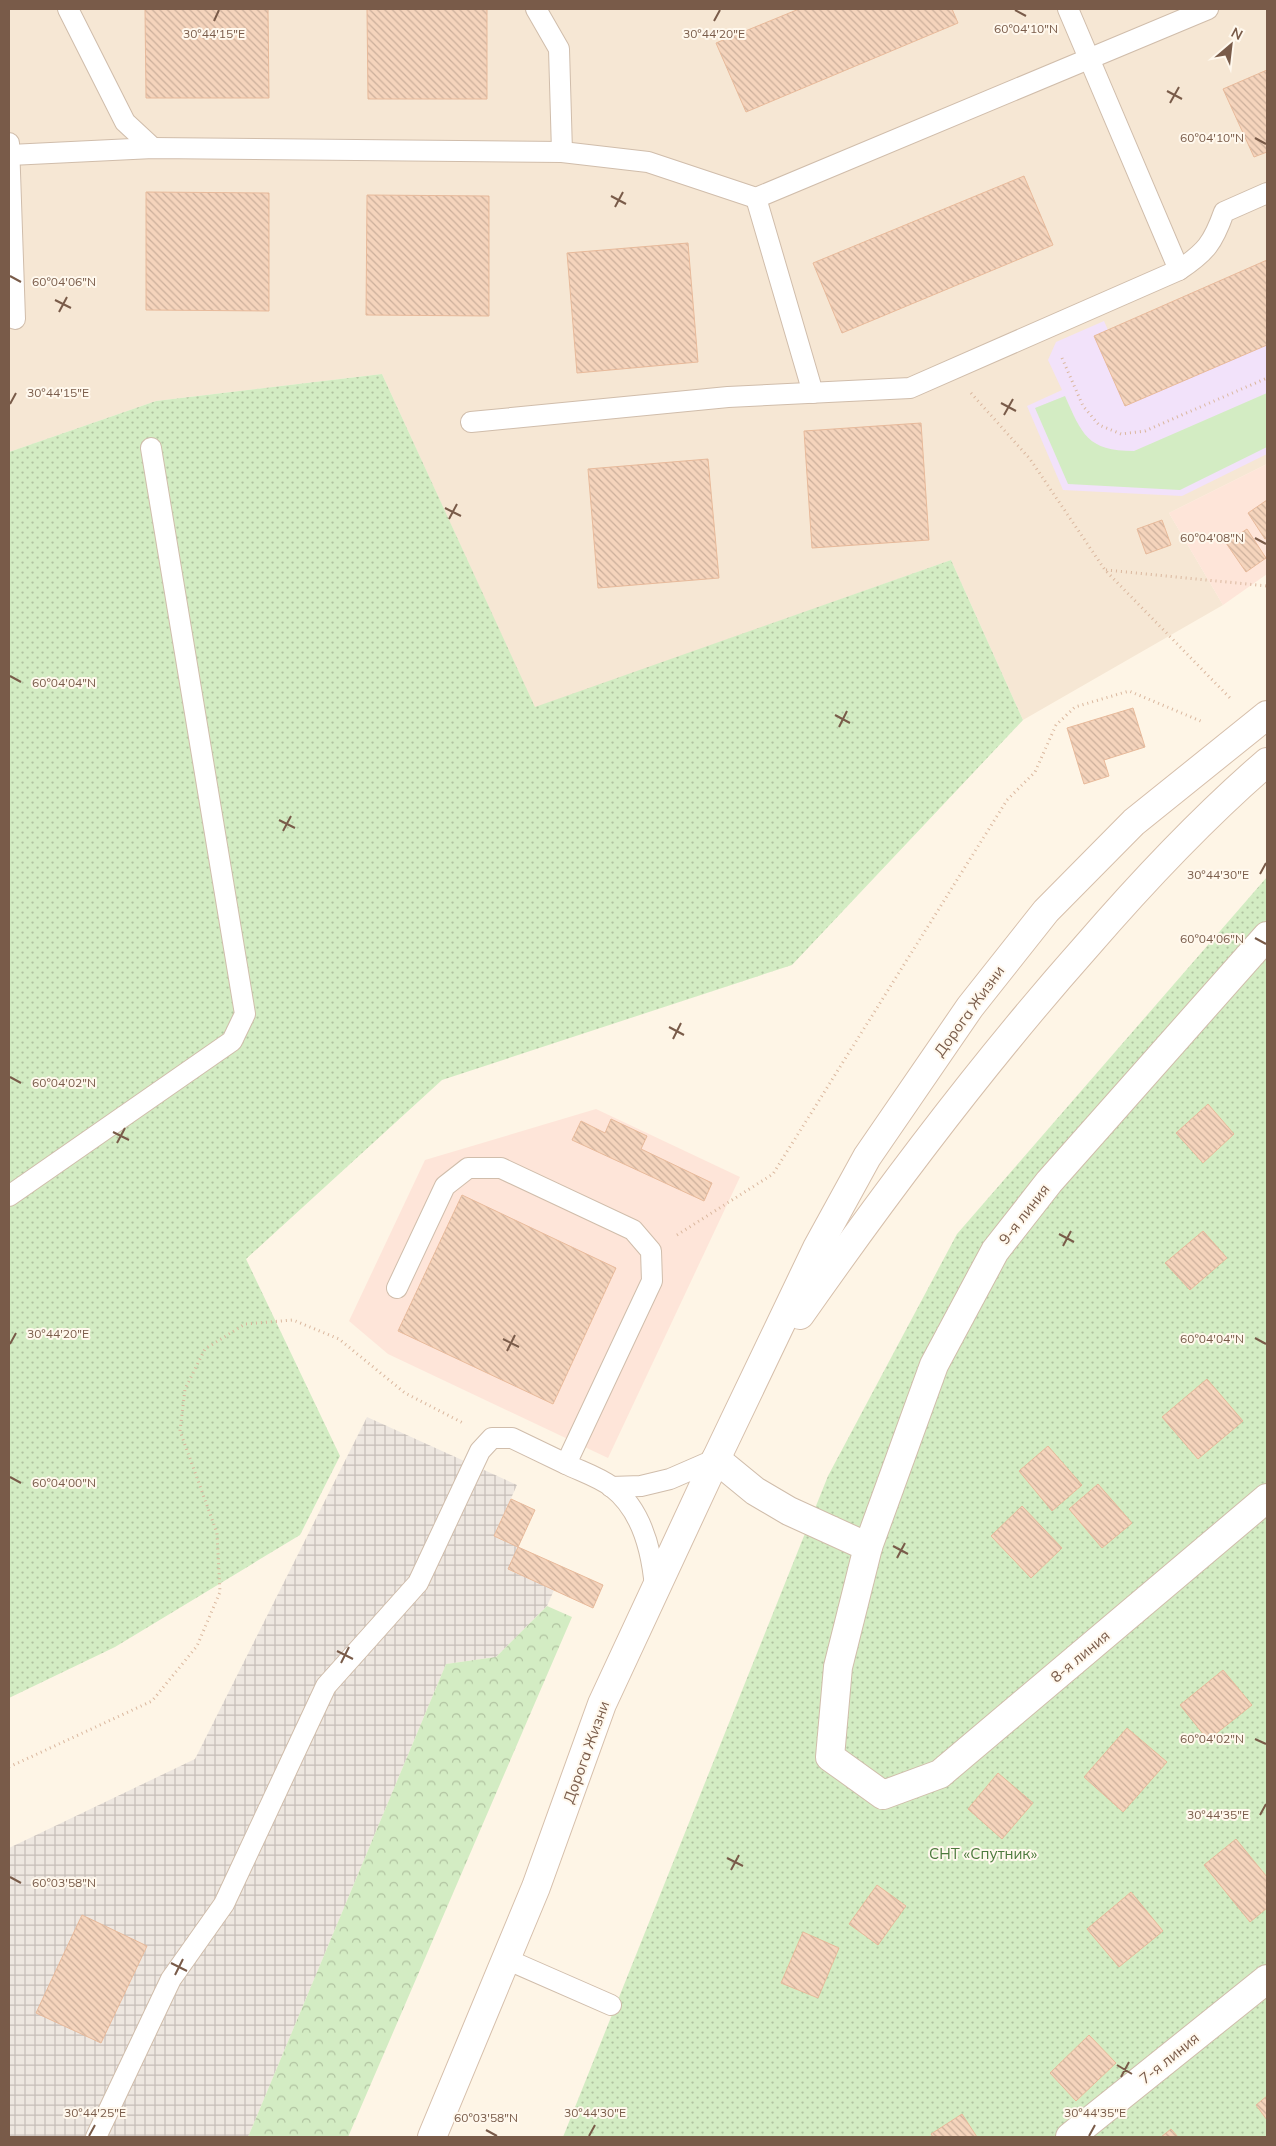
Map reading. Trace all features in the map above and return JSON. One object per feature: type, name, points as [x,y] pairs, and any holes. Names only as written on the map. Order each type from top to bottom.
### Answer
[{"type":"main road","name":"Дорога Жизни","points":[[432,2137],[536,1887],[602,1704],[817,1248],[867,1157],[976,1000],[1046,911],[1134,822],[1267,715]]},
{"type":"main road","name":"Дорога Жизни","points":[[757,1375],[890,1190],[1024,1017],[1167,856],[1232,792],[1267,762]]},
{"type":"main road","name":"9-я линия","points":[[883,1795],[830,1757],[838,1667],[868,1547],[934,1365],[995,1251],[1049,1182],[1267,936]]},
{"type":"main road","points":[[716,1459],[755,1491],[788,1511],[868,1547]]},
{"type":"main road","name":"8-я линия","points":[[883,1795],[940,1774],[1267,1498]]},
{"type":"main road","name":"7-я линия","points":[[1070,2137],[1267,1979]]},
{"type":"lane","points":[[68,9],[126,122],[153,148]]},
{"type":"lane","points":[[536,9],[558,49],[562,152]]},
{"type":"lane","points":[[1068,9],[1178,270]]},
{"type":"lane","points":[[15,319],[9,148],[562,152],[648,162],[756,198],[1208,9]]},
{"type":"lane","points":[[472,422],[728,397],[910,388],[1178,270],[1200,256],[1216,236],[1224,212],[1267,193]]},
{"type":"lane","points":[[756,198],[813,393]]},
{"type":"lane","points":[[9,1196],[232,1041],[245,1014],[151,448]]},
{"type":"lane","points":[[397,1288],[445,1186],[468,1168],[501,1168],[633,1230],[651,1251],[652,1281],[566,1464]]},
{"type":"lane","points":[[96,2137],[170,1979],[224,1904],[326,1686],[418,1583],[480,1451],[492,1438],[512,1438],[611,1487],[631,1508],[645,1533],[653,1560],[655,1589]]},
{"type":"lane","points":[[611,1487],[641,1486],[670,1479],[716,1459]]},
{"type":"lane","points":[[506,1960],[610,2005]]},
{"type":"path","points":[[1062,358],[1083,406],[1099,425],[1121,434],[1146,431],[1267,378]]},
{"type":"path","points":[[950,370],[1030,459],[1105,570],[1230,698]]},
{"type":"path","points":[[1105,570],[1267,586]]},
{"type":"path","points":[[651,1251],[773,1174],[1007,800],[1035,772],[1056,726],[1075,707],[1129,691],[1208,724]]},
{"type":"path","points":[[9,1767],[152,1701],[197,1646],[220,1592],[217,1533],[180,1432],[185,1389],[206,1349],[245,1324],[293,1320],[339,1339],[405,1393],[492,1438]]},
{"type":"shaded area","points":[[9,9],[1267,9],[1267,464],[1169,513],[1223,605],[1023,720],[951,560],[535,708],[382,374],[156,401],[9,452]]},
{"type":"shaded area","points":[[1267,260],[1267,454],[1182,496],[1063,490],[1027,406],[1062,390],[1048,360],[1056,342],[1104,321],[1108,330]]},
{"type":"shaded area","points":[[1267,464],[1267,574],[1223,605],[1169,513]]},
{"type":"shaded area","points":[[596,1109],[740,1177],[608,1458],[388,1354],[349,1321],[425,1160]]},
{"type":"shaded area","points":[[367,1417],[517,1485],[494,1536],[518,1547],[509,1570],[554,1590],[547,1606],[496,1657],[446,1664],[248,2137],[9,2137],[9,1848],[195,1759]]},
{"type":"green space","points":[[382,374],[535,707],[951,560],[1023,720],[792,965],[442,1080],[246,1259],[340,1456],[300,1535],[115,1647],[9,1698],[9,452],[156,401]]},
{"type":"green space","points":[[1267,393],[1267,447],[1180,490],[1068,484],[1035,408],[1065,396],[1076,421],[1088,438],[1106,448],[1134,451]]},
{"type":"green space","name":"СНТ «Спутник»","points":[[1267,877],[1267,2137],[563,2137],[828,1476],[957,1234]]},
{"type":"green space","points":[[547,1606],[572,1617],[348,2137],[248,2137],[446,1664],[496,1657]]},
{"type":"building","points":[[145,9],[268,9],[269,98],[146,98]]},
{"type":"building","points":[[367,9],[487,9],[487,99],[368,99]]},
{"type":"building","points":[[799,9],[952,9],[958,23],[746,112],[716,43]]},
{"type":"building","points":[[1267,70],[1267,152],[1254,157],[1223,89]]},
{"type":"building","points":[[1024,176],[1053,245],[842,333],[813,263]]},
{"type":"building","points":[[146,192],[269,193],[269,311],[146,310]]},
{"type":"building","points":[[367,195],[489,196],[489,316],[366,315]]},
{"type":"building","points":[[688,243],[698,362],[577,373],[567,253]]},
{"type":"building","points":[[1267,260],[1267,345],[1125,406],[1094,336]]},
{"type":"building","points":[[921,423],[929,540],[812,548],[804,431]]},
{"type":"building","points":[[708,459],[719,578],[598,588],[588,469]]},
{"type":"building","points":[[1267,500],[1267,538],[1265,539],[1248,513]]},
{"type":"building","points":[[1162,520],[1171,545],[1146,554],[1137,529]]},
{"type":"building","points":[[1247,529],[1266,558],[1246,572],[1226,543]]},
{"type":"building","points":[[1133,708],[1145,747],[1104,760],[1109,776],[1084,784],[1067,728]]},
{"type":"building","points":[[1208,1104],[1234,1134],[1203,1163],[1176,1133]]},
{"type":"building","points":[[611,1119],[647,1136],[641,1149],[712,1183],[704,1201],[572,1140],[581,1121],[605,1133]]},
{"type":"building","points":[[462,1195],[616,1268],[553,1404],[398,1331]]},
{"type":"building","points":[[1203,1231],[1227,1258],[1190,1290],[1165,1263]]},
{"type":"building","points":[[1207,1379],[1243,1421],[1198,1459],[1162,1417]]},
{"type":"building","points":[[1048,1446],[1082,1485],[1052,1511],[1019,1471]]},
{"type":"building","points":[[1098,1484],[1132,1523],[1102,1548],[1069,1509]]},
{"type":"building","points":[[511,1499],[535,1510],[518,1547],[494,1536]]},
{"type":"building","points":[[1022,1506],[1062,1548],[1031,1578],[991,1536]]},
{"type":"building","points":[[518,1547],[603,1585],[593,1608],[508,1569]]},
{"type":"building","points":[[1223,1670],[1252,1705],[1208,1740],[1180,1705]]},
{"type":"building","points":[[1127,1728],[1167,1762],[1123,1812],[1084,1777]]},
{"type":"building","points":[[998,1773],[1033,1803],[1002,1839],[968,1809]]},
{"type":"building","points":[[1236,1839],[1267,1877],[1267,1908],[1250,1922],[1204,1865]]},
{"type":"building","points":[[877,1885],[906,1906],[878,1945],[849,1924]]},
{"type":"building","points":[[1131,1892],[1163,1931],[1119,1967],[1087,1929]]},
{"type":"building","points":[[82,1915],[147,1946],[101,2043],[36,2013]]},
{"type":"building","points":[[803,1932],[839,1948],[818,1998],[781,1983]]},
{"type":"building","points":[[1089,2035],[1116,2063],[1076,2101],[1050,2073]]},
{"type":"building","points":[[1267,2096],[1267,2120],[1256,2105]]},
{"type":"building","points":[[962,2114],[977,2137],[933,2137],[931,2134]]},
{"type":"building","points":[[1171,2129],[1178,2137],[1161,2137]]}]
